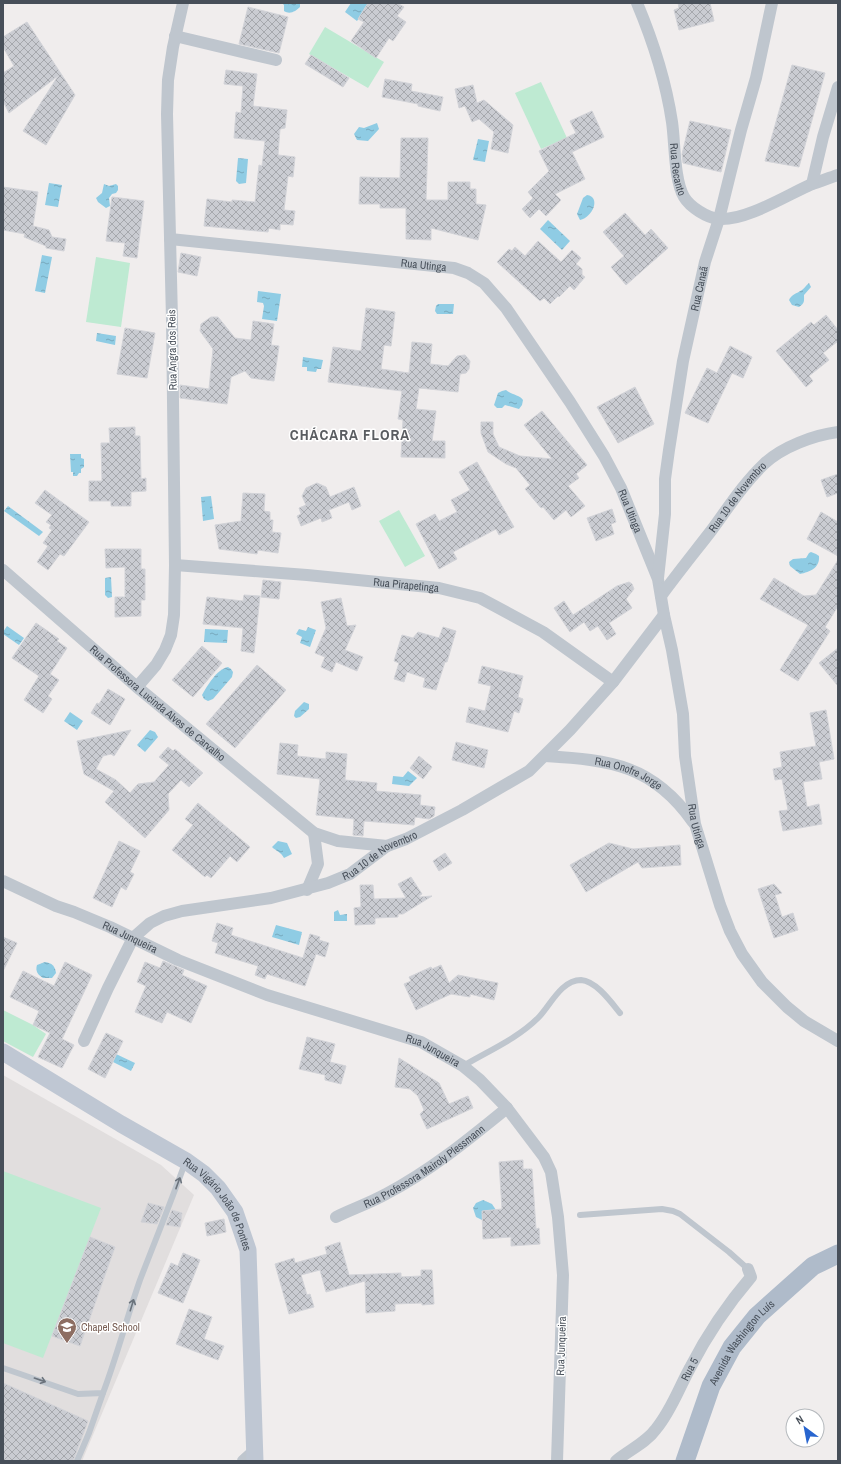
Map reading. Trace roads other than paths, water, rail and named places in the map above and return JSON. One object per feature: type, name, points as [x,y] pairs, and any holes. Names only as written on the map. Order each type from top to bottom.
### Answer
[{"type":"main road","name":"Avenida Washington Luís","points":[[685,1461],[711,1386],[732,1347],[757,1316],[813,1266],[838,1254]]},
{"type":"street","name":"Rua Angra dos Reis","points":[[137,687],[156,665],[165,650],[174,615],[175,565],[168,80],[175,36],[183,3]]},
{"type":"street","name":"Rua Recanto","points":[[637,3],[656,54],[672,122],[679,182],[683,196],[690,206],[701,213],[718,219],[738,216],[775,203],[812,184],[838,175]]},
{"type":"street","name":"Rua Canaã","points":[[658,579],[665,514],[665,479],[683,361],[705,262],[756,78],[772,3]]},
{"type":"street","points":[[175,36],[276,60]]},
{"type":"street","points":[[812,184],[823,137],[838,87]]},
{"type":"street","name":"Rua Utinga","points":[[170,239],[454,268],[468,273],[484,283],[506,308],[604,456],[621,488],[658,579],[683,714],[685,756],[695,824],[730,931],[742,954],[762,982],[787,1007],[804,1021],[838,1041]]},
{"type":"street","name":"Rua 10 de Novembro","points":[[661,596],[732,500],[764,463],[801,442],[838,432]]},
{"type":"street","name":"Rua Pirapetinga","points":[[175,565],[308,575],[439,588],[480,598],[543,632],[613,682]]},
{"type":"street","name":"Rua Professora Lucinda Alves de Carvalho","points":[[3,570],[137,687],[314,833],[338,841],[387,846]]},
{"type":"street","name":"Rua 10 de Novembro","points":[[84,1041],[133,938],[150,923],[164,916],[182,911],[271,898],[328,883],[350,874],[387,846],[406,839],[484,798],[529,771],[545,756],[613,682],[664,615]]},
{"type":"street","name":"Rua Onofre Jorge","points":[[545,756],[594,761],[622,766],[647,777],[661,786],[681,805],[695,824]]},
{"type":"street","points":[[306,890],[318,864],[314,833]]},
{"type":"street","name":"Rua Junqueira","points":[[3,881],[56,906],[74,912],[133,938],[178,960],[267,995],[421,1042],[463,1066],[480,1080],[507,1108],[544,1157],[550,1172],[558,1217],[563,1275],[557,1461]]},
{"type":"street","name":"Rua Vigário João de Pontes","points":[[5,1055],[186,1161],[204,1174],[218,1188],[235,1212],[248,1250],[251,1458]]},
{"type":"street","name":"Rua Professora Mairoly Plessmann","points":[[336,1217],[386,1194],[423,1172],[507,1108]]},
{"type":"street","name":"Rua 5","points":[[616,1461],[648,1438],[664,1418],[686,1374],[708,1336],[729,1304],[751,1277],[748,1269]]},
{"type":"lane","points":[[463,1066],[525,1030],[539,1017],[566,985],[576,981],[582,980],[590,983],[604,994],[620,1012]]},
{"type":"lane","points":[[77,1461],[89,1433],[114,1364],[140,1280],[186,1161]]},
{"type":"lane","points":[[580,1215],[662,1208],[673,1211],[680,1214],[748,1269]]},
{"type":"lane","points":[[3,1368],[78,1394],[103,1393]]},
{"type":"water","points":[[282,3],[300,3],[300,7],[293,12],[288,13],[284,11],[284,5]]},
{"type":"water","points":[[351,3],[369,3],[357,21],[345,12]]},
{"type":"water","points":[[377,123],[379,129],[368,141],[357,140],[354,134],[359,127],[364,128]]},
{"type":"water","points":[[478,139],[489,141],[485,162],[473,160]]},
{"type":"water","points":[[238,158],[248,159],[246,183],[239,184],[236,181]]},
{"type":"water","points":[[49,183],[62,185],[58,207],[45,205]]},
{"type":"water","points":[[104,184],[109,186],[116,184],[118,186],[116,193],[112,194],[109,198],[110,206],[106,208],[98,202],[96,198],[102,193]]},
{"type":"water","points":[[587,195],[594,199],[594,207],[589,215],[580,220],[577,214],[583,198]]},
{"type":"water","points":[[548,220],[570,241],[562,250],[540,229]]},
{"type":"water","points":[[42,255],[52,257],[45,293],[35,291]]},
{"type":"water","points":[[809,283],[811,287],[804,295],[803,303],[799,307],[792,305],[789,300],[790,298]]},
{"type":"water","points":[[258,291],[281,294],[277,321],[262,319],[264,306],[263,303],[257,302]]},
{"type":"water","points":[[438,304],[454,304],[453,314],[437,314],[435,311]]},
{"type":"water","points":[[97,333],[116,336],[115,345],[96,341]]},
{"type":"water","points":[[303,357],[323,360],[321,369],[317,369],[316,372],[307,371],[307,367],[302,367]]},
{"type":"water","points":[[506,390],[523,400],[519,409],[505,405],[502,408],[497,408],[494,405],[498,393]]},
{"type":"water","points":[[70,454],[81,454],[81,458],[84,459],[84,467],[81,469],[81,473],[77,476],[73,476],[73,472],[71,472]]},
{"type":"water","points":[[211,496],[214,519],[203,521],[201,497]]},
{"type":"water","points":[[8,506],[43,532],[39,536],[4,511]]},
{"type":"water","points":[[811,552],[819,556],[818,564],[814,569],[800,574],[790,566],[789,562],[793,559],[806,558]]},
{"type":"water","points":[[111,577],[112,597],[108,598],[105,595],[105,578]]},
{"type":"water","points":[[7,626],[24,638],[19,645],[3,634]]},
{"type":"water","points":[[308,627],[316,630],[310,647],[300,643],[302,637],[296,634],[299,629],[306,631]]},
{"type":"water","points":[[205,629],[228,630],[227,643],[204,642]]},
{"type":"water","points":[[228,667],[233,672],[232,677],[213,699],[208,701],[204,699],[202,695],[213,678],[224,668]]},
{"type":"water","points":[[304,702],[309,704],[309,709],[300,717],[296,718],[294,716],[295,711]]},
{"type":"water","points":[[70,712],[83,721],[77,730],[64,721]]},
{"type":"water","points":[[150,730],[155,732],[158,737],[145,752],[137,745]]},
{"type":"water","points":[[408,771],[417,778],[409,786],[392,784],[393,776],[403,777]]},
{"type":"water","points":[[278,841],[287,843],[292,854],[284,858],[272,847]]},
{"type":"water","points":[[338,910],[340,915],[347,914],[347,921],[334,921],[334,912]]},
{"type":"water","points":[[276,925],[302,932],[299,945],[272,937]]},
{"type":"water","points":[[45,962],[50,963],[55,968],[56,973],[52,978],[43,978],[37,973],[37,965]]},
{"type":"water","points":[[116,1054],[135,1063],[131,1071],[113,1062]]},
{"type":"water","points":[[483,1200],[492,1204],[496,1210],[482,1211],[482,1220],[476,1217],[473,1208],[476,1203]]},
{"type":"place","name":"Chapel School","points":[[67,1344]]},
{"type":"district","name":"CHÁCARA FLORA","points":[[350,435]]}]
